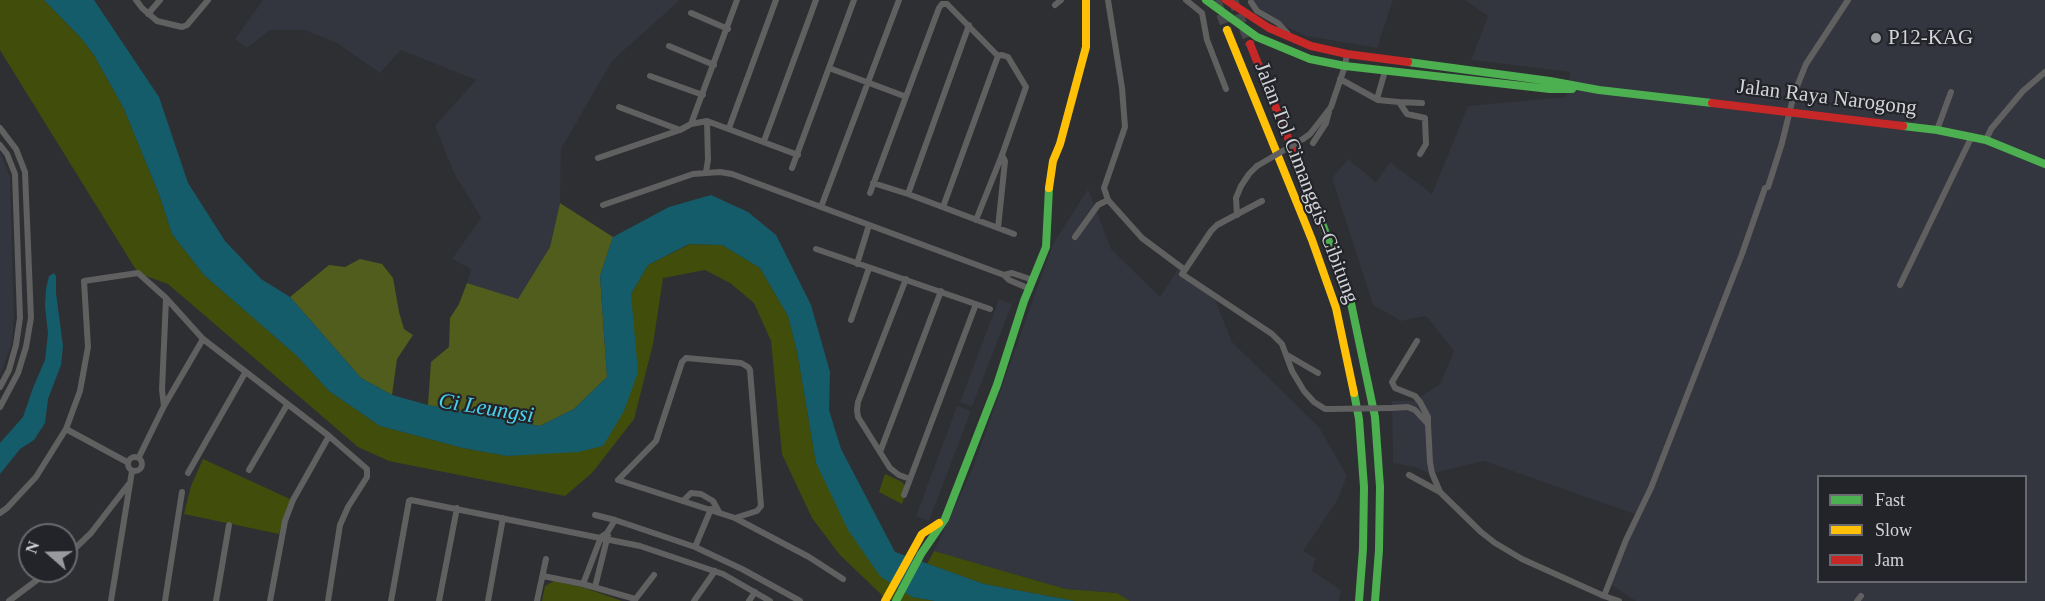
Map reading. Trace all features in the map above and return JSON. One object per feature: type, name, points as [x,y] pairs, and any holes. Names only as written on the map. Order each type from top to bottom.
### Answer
[{"type":"main road","points":[[885,601],[896,590],[917,552],[945,519],[997,385],[1046,247],[1053,161],[1060,144],[1086,47],[1086,0]]},
{"type":"main road","name":"Jalan Raya Narogong","points":[[1206,0],[1257,37],[1311,59],[1345,66],[1550,89],[1599,90]]},
{"type":"main road","name":"Jalan Raya Narogong","points":[[1226,0],[1249,16],[1293,39],[1311,46],[1347,54],[1599,90],[1937,130],[1986,140],[2045,164]]},
{"type":"main road","name":"Jalan Tol Cimanggis–Cibitung","points":[[1227,30],[1312,240],[1336,308],[1359,419],[1364,487],[1364,549],[1359,601]]},
{"type":"main road","name":"Jalan Tol Cimanggis–Cibitung","points":[[1250,44],[1327,234],[1351,303],[1365,363],[1375,417],[1380,487],[1375,601]]},
{"type":"main road","points":[[896,590],[896,601]]},
{"type":"street","points":[[136,0],[148,14],[164,24],[182,27],[187,25],[208,0]]},
{"type":"street","points":[[148,14],[160,0]]},
{"type":"street","points":[[691,124],[737,0]]},
{"type":"street","points":[[729,128],[776,0]]},
{"type":"street","points":[[764,141],[816,0]]},
{"type":"street","points":[[792,168],[854,0]]},
{"type":"street","points":[[821,207],[899,0]]},
{"type":"street","points":[[1107,0],[1122,88],[1125,127],[1104,188],[1108,200],[1142,238],[1185,270]]},
{"type":"street","points":[[1186,0],[1202,13],[1207,40],[1226,89]]},
{"type":"street","points":[[1604,596],[1626,540],[1651,488],[1742,254],[1765,188],[1768,187],[1789,111],[1806,64],[1848,0]]},
{"type":"street","points":[[1249,16],[1251,1]]},
{"type":"street","points":[[1251,1],[1257,11],[1278,23],[1293,39]]},
{"type":"street","points":[[870,193],[904,96],[942,4],[951,7],[998,56]]},
{"type":"street","points":[[691,13],[728,29]]},
{"type":"street","points":[[908,194],[969,25]]},
{"type":"street","points":[[669,46],[714,65]]},
{"type":"street","points":[[1313,143],[1326,123],[1347,54]]},
{"type":"street","points":[[976,220],[1026,91],[1025,84],[1008,57],[998,56]]},
{"type":"street","points":[[943,207],[998,56]]},
{"type":"street","points":[[829,68],[904,96]]},
{"type":"street","points":[[1377,99],[1385,71]]},
{"type":"street","points":[[1986,140],[1991,129],[2023,91],[2045,72]]},
{"type":"street","points":[[650,76],[703,95]]},
{"type":"street","points":[[1340,79],[1377,99],[1422,103]]},
{"type":"street","points":[[1937,130],[1951,92]]},
{"type":"street","points":[[1399,102],[1407,114],[1426,120],[1426,144],[1420,154]]},
{"type":"street","points":[[620,107],[680,130]]},
{"type":"street","points":[[1238,215],[1236,198],[1249,174],[1257,166],[1310,134],[1331,107]]},
{"type":"street","points":[[706,172],[708,121]]},
{"type":"street","points":[[598,158],[680,130],[691,124],[708,121],[798,155]]},
{"type":"street","points":[[0,128],[16,149],[25,172],[31,318],[26,347],[18,373],[0,407]]},
{"type":"street","points":[[1900,285],[1972,136]]},
{"type":"street","points":[[0,145],[7,154],[15,174],[20,318],[9,370],[0,387]]},
{"type":"street","points":[[998,228],[1005,161],[1002,155]]},
{"type":"street","points":[[603,205],[693,174],[706,172],[732,174],[1004,275],[1012,273],[1032,284]]},
{"type":"street","points":[[873,183],[1014,234]]},
{"type":"street","points":[[1075,237],[1098,206],[1108,200]]},
{"type":"street","points":[[1262,201],[1224,221],[1211,231],[1182,274],[1272,334],[1282,344],[1292,371],[1304,391],[1314,402],[1325,409],[1408,407],[1415,410],[1428,424]]},
{"type":"street","points":[[857,264],[869,225]]},
{"type":"street","points":[[816,249],[990,309]]},
{"type":"street","points":[[851,320],[869,268]]},
{"type":"street","points":[[0,513],[36,477],[66,429],[80,392],[88,347],[84,281],[138,273],[166,298],[203,339],[367,469],[368,473],[340,525],[328,601]]},
{"type":"street","points":[[906,279],[858,402],[858,417],[890,468],[910,479]]},
{"type":"street","points":[[880,452],[940,291]]},
{"type":"street","points":[[164,406],[162,390],[166,298]]},
{"type":"street","points":[[904,495],[976,304]]},
{"type":"street","points":[[140,457],[129,458],[128,468],[138,471],[141,467],[140,457],[164,406],[203,339]]},
{"type":"street","points":[[1417,341],[1392,382],[1395,388],[1415,396],[1428,417],[1430,462],[1440,492]]},
{"type":"street","points":[[1287,355],[1318,373]]},
{"type":"street","points":[[735,518],[757,511],[761,506],[750,370],[745,365],[686,358],[656,441],[618,480],[735,518],[809,557],[843,579]]},
{"type":"street","points":[[188,473],[245,373]]},
{"type":"street","points":[[249,470],[287,405]]},
{"type":"street","points":[[66,429],[127,462]]},
{"type":"street","points":[[270,601],[285,521],[293,500],[328,436]]},
{"type":"street","points":[[111,601],[132,471]]},
{"type":"street","points":[[1409,475],[1440,492],[1495,543],[1532,563],[1619,601]]},
{"type":"street","points":[[78,545],[92,532],[129,483]]},
{"type":"street","points":[[165,601],[182,492]]},
{"type":"street","points":[[684,500],[691,493],[700,494],[713,501],[719,512]]},
{"type":"street","points":[[391,601],[411,500],[605,536],[715,571],[770,601]]},
{"type":"street","points":[[439,601],[457,508]]},
{"type":"street","points":[[695,547],[711,509]]},
{"type":"street","points":[[596,515],[695,547],[742,568],[800,601]]},
{"type":"street","points":[[488,601],[503,518]]},
{"type":"street","points":[[583,584],[615,520]]},
{"type":"street","points":[[216,601],[229,525]]},
{"type":"street","points":[[595,587],[605,536]]},
{"type":"street","points":[[537,601],[546,559]]},
{"type":"street","points":[[694,601],[715,571]]},
{"type":"street","points":[[543,576],[595,587],[635,600],[654,575]]},
{"type":"street","points":[[0,601],[8,601],[33,583]]},
{"type":"street","points":[[749,601],[755,592]]},
{"type":"shaded area","points":[[263,0],[680,0],[612,61],[561,149],[560,203],[550,247],[518,300],[467,283],[471,269],[452,259],[481,218],[454,173],[435,126],[476,80],[401,50],[380,73],[337,43],[305,30],[270,30],[247,48],[235,39]]},
{"type":"shaded area","points":[[1254,0],[1393,0],[1377,48],[1306,36],[1251,9]]},
{"type":"shaded area","points":[[1465,0],[2045,0],[2045,601],[1636,601],[1610,584],[1637,515],[1484,461],[1431,474],[1415,467],[1393,463],[1392,401],[1414,401],[1440,384],[1454,351],[1426,316],[1401,321],[1373,305],[1332,178],[1348,159],[1376,182],[1390,162],[1432,194],[1468,106],[1566,97],[1570,72],[1471,60],[1488,16]]},
{"type":"shaded area","points":[[0,152],[10,177],[14,317],[12,343],[0,375]]},
{"type":"shaded area","points":[[1088,189],[1111,249],[1160,297],[1178,269],[1212,292],[1232,342],[1319,427],[1347,476],[1337,501],[1303,551],[1316,558],[1312,571],[1341,590],[1339,601],[1130,601],[1117,593],[1066,589],[934,551],[972,470],[1053,244]]},
{"type":"shaded area","points":[[999,299],[1012,304],[972,407],[960,402]]},
{"type":"shaded area","points":[[957,406],[971,411],[929,521],[916,516]]},
{"type":"green space","points":[[0,0],[44,0],[81,38],[94,55],[124,109],[160,197],[172,234],[204,275],[297,356],[329,391],[380,426],[463,448],[507,456],[603,446],[631,294],[648,265],[690,244],[722,245],[760,268],[788,316],[797,351],[816,463],[912,597],[935,601],[894,601],[884,597],[840,555],[812,518],[782,454],[771,341],[754,303],[730,283],[705,270],[663,278],[653,344],[634,419],[592,473],[565,496],[389,461],[358,447],[168,284],[138,273],[0,50]]},
{"type":"green space","points":[[560,203],[613,237],[600,276],[607,377],[574,409],[540,426],[428,405],[431,362],[449,347],[450,318],[459,304],[467,283],[518,299],[550,247]]},
{"type":"green space","points":[[360,259],[382,264],[393,278],[404,329],[413,335],[397,359],[392,395],[361,378],[290,297],[329,265],[345,267]]},
{"type":"green space","points":[[203,459],[292,500],[279,534],[184,514],[191,486]]},
{"type":"green space","points":[[885,474],[902,482],[905,486],[906,491],[902,504],[879,492]]},
{"type":"green space","points":[[934,551],[1066,589],[1117,593],[1130,601],[1075,601],[984,584],[927,564]]},
{"type":"green space","points":[[554,581],[585,588],[622,601],[542,601],[545,586]]},
{"type":"water","points":[[44,0],[94,0],[159,97],[188,183],[225,241],[261,279],[290,297],[361,378],[392,395],[428,405],[540,426],[574,409],[607,377],[600,276],[613,237],[669,207],[711,195],[748,212],[776,235],[811,305],[830,372],[829,410],[841,449],[895,552],[984,584],[1075,601],[935,601],[912,597],[880,576],[848,530],[816,463],[797,351],[788,316],[760,268],[722,245],[689,244],[648,265],[631,294],[638,372],[624,411],[603,446],[578,452],[507,456],[463,448],[380,426],[329,391],[297,356],[204,275],[172,234],[160,197],[124,109],[94,55],[81,38]]},
{"type":"water","points":[[54,273],[63,346],[61,365],[48,399],[45,423],[34,440],[20,449],[0,474],[0,443],[23,417],[45,360],[48,333],[46,289],[49,276]]},
{"type":"tunnel","points":[[1216,0],[1227,30]]},
{"type":"tunnel","points":[[1233,0],[1250,44]]},
{"type":"traffic: fast","points":[[1206,0],[1257,37],[1310,59],[1345,66],[1550,89],[1572,89]]},
{"type":"traffic: fast","points":[[1408,62],[1599,90],[1712,103]]},
{"type":"traffic: fast","points":[[1903,126],[1986,140],[2045,164]]},
{"type":"traffic: fast","points":[[896,601],[921,554],[945,519],[997,385],[1024,301],[1046,247],[1049,188]]},
{"type":"traffic: fast","points":[[1320,217],[1351,303],[1375,417],[1380,487],[1375,601]]},
{"type":"traffic: fast","points":[[1354,393],[1359,419],[1364,487],[1359,601]]},
{"type":"traffic: slow","points":[[1049,188],[1053,161],[1060,144],[1086,47],[1086,0]]},
{"type":"traffic: slow","points":[[1227,30],[1312,240],[1336,308],[1354,393]]},
{"type":"traffic: slow","points":[[885,601],[922,534],[939,523]]},
{"type":"traffic: jam","points":[[1226,0],[1269,28],[1311,46],[1347,54],[1408,62]]},
{"type":"traffic: jam","points":[[1250,44],[1320,217]]},
{"type":"traffic: jam","points":[[1712,103],[1903,126]]},
{"type":"place","name":"P12-KAG","points":[[1876,38]]},
{"type":"water label","name":"Ci Leungsi","points":[[486,409]]}]
